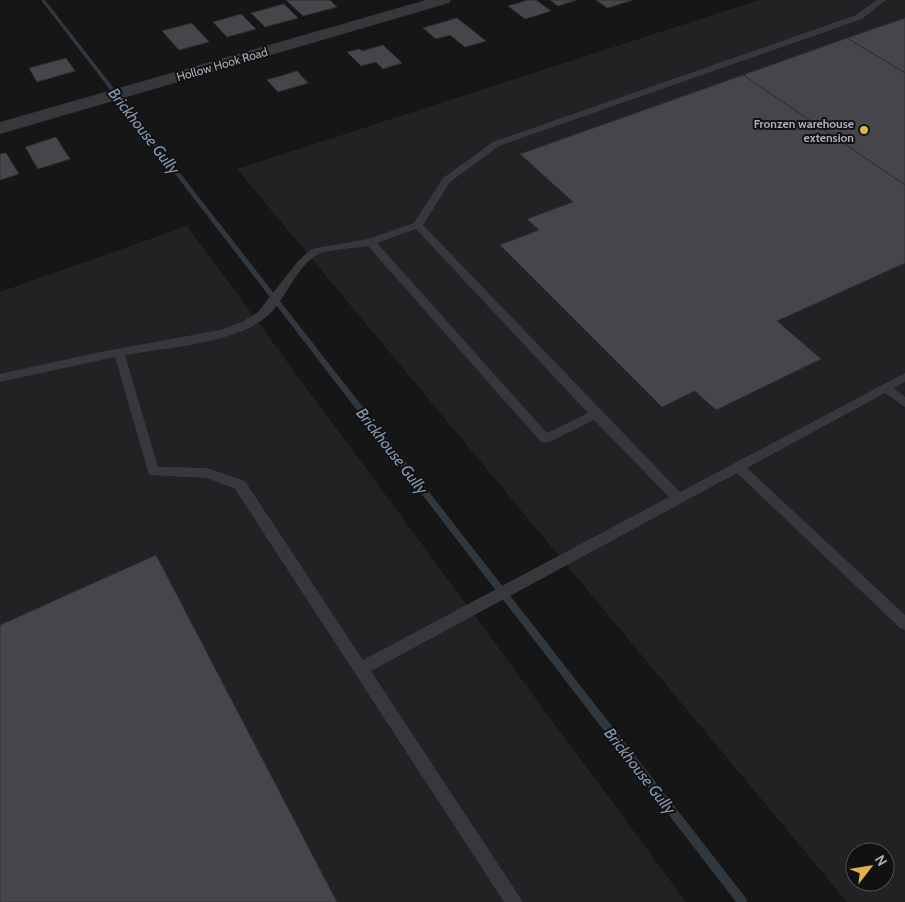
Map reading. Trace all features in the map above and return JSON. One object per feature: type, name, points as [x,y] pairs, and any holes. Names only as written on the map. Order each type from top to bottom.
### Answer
[{"type":"street","name":"Hollow Hook Road","points":[[0,128],[443,0]]},
{"type":"lane","points":[[0,378],[222,334],[246,325],[262,315],[302,263],[316,251],[370,242],[418,225],[446,180],[496,144],[859,16],[882,0]]},
{"type":"lane","points":[[418,225],[678,498]]},
{"type":"lane","points":[[370,242],[544,439],[596,414]]},
{"type":"lane","points":[[119,353],[152,472],[197,470],[220,474],[240,485],[514,902]]},
{"type":"lane","points":[[361,669],[905,377]]},
{"type":"lane","points":[[885,387],[905,403]]},
{"type":"lane","points":[[737,466],[905,624]]},
{"type":"shaded area","points":[[759,0],[905,0],[905,902],[847,902],[237,169]]},
{"type":"shaded area","points":[[187,226],[686,902],[0,902],[0,292]]},
{"type":"building","points":[[286,0],[330,0],[337,7],[303,16]]},
{"type":"building","points":[[528,0],[536,0],[551,11],[525,19],[508,6]]},
{"type":"building","points":[[550,0],[577,0],[558,6]]},
{"type":"building","points":[[596,0],[633,0],[607,8]]},
{"type":"building","points":[[284,4],[298,18],[265,27],[251,13]]},
{"type":"building","points":[[241,14],[256,29],[227,37],[213,22]]},
{"type":"building","points":[[457,18],[486,41],[465,47],[450,35],[436,39],[423,28]]},
{"type":"building","points":[[905,18],[905,73],[847,38]]},
{"type":"building","points":[[192,23],[209,42],[179,50],[162,31]]},
{"type":"building","name":"Fronzen warehouse extension","points":[[847,38],[905,73],[905,185],[743,75]]},
{"type":"building","points":[[383,45],[402,63],[383,69],[376,62],[361,66],[347,52],[360,49],[362,51]]},
{"type":"building","points":[[66,58],[75,71],[37,82],[29,68]]},
{"type":"building","points":[[297,71],[308,83],[278,92],[267,80]]},
{"type":"building","points":[[743,75],[905,185],[905,263],[777,321],[821,359],[716,410],[695,391],[662,407],[500,245],[539,230],[527,219],[573,202],[520,154]]},
{"type":"building","points":[[56,137],[70,159],[38,169],[25,147]]},
{"type":"building","points":[[6,153],[19,174],[0,180],[0,154]]},
{"type":"building","points":[[156,555],[337,902],[0,902],[0,625]]},
{"type":"waterway","name":"Brickhouse Gully","points":[[43,0],[742,902]]},
{"type":"place","name":"Fronzen warehouse extension","points":[[864,130]]}]
